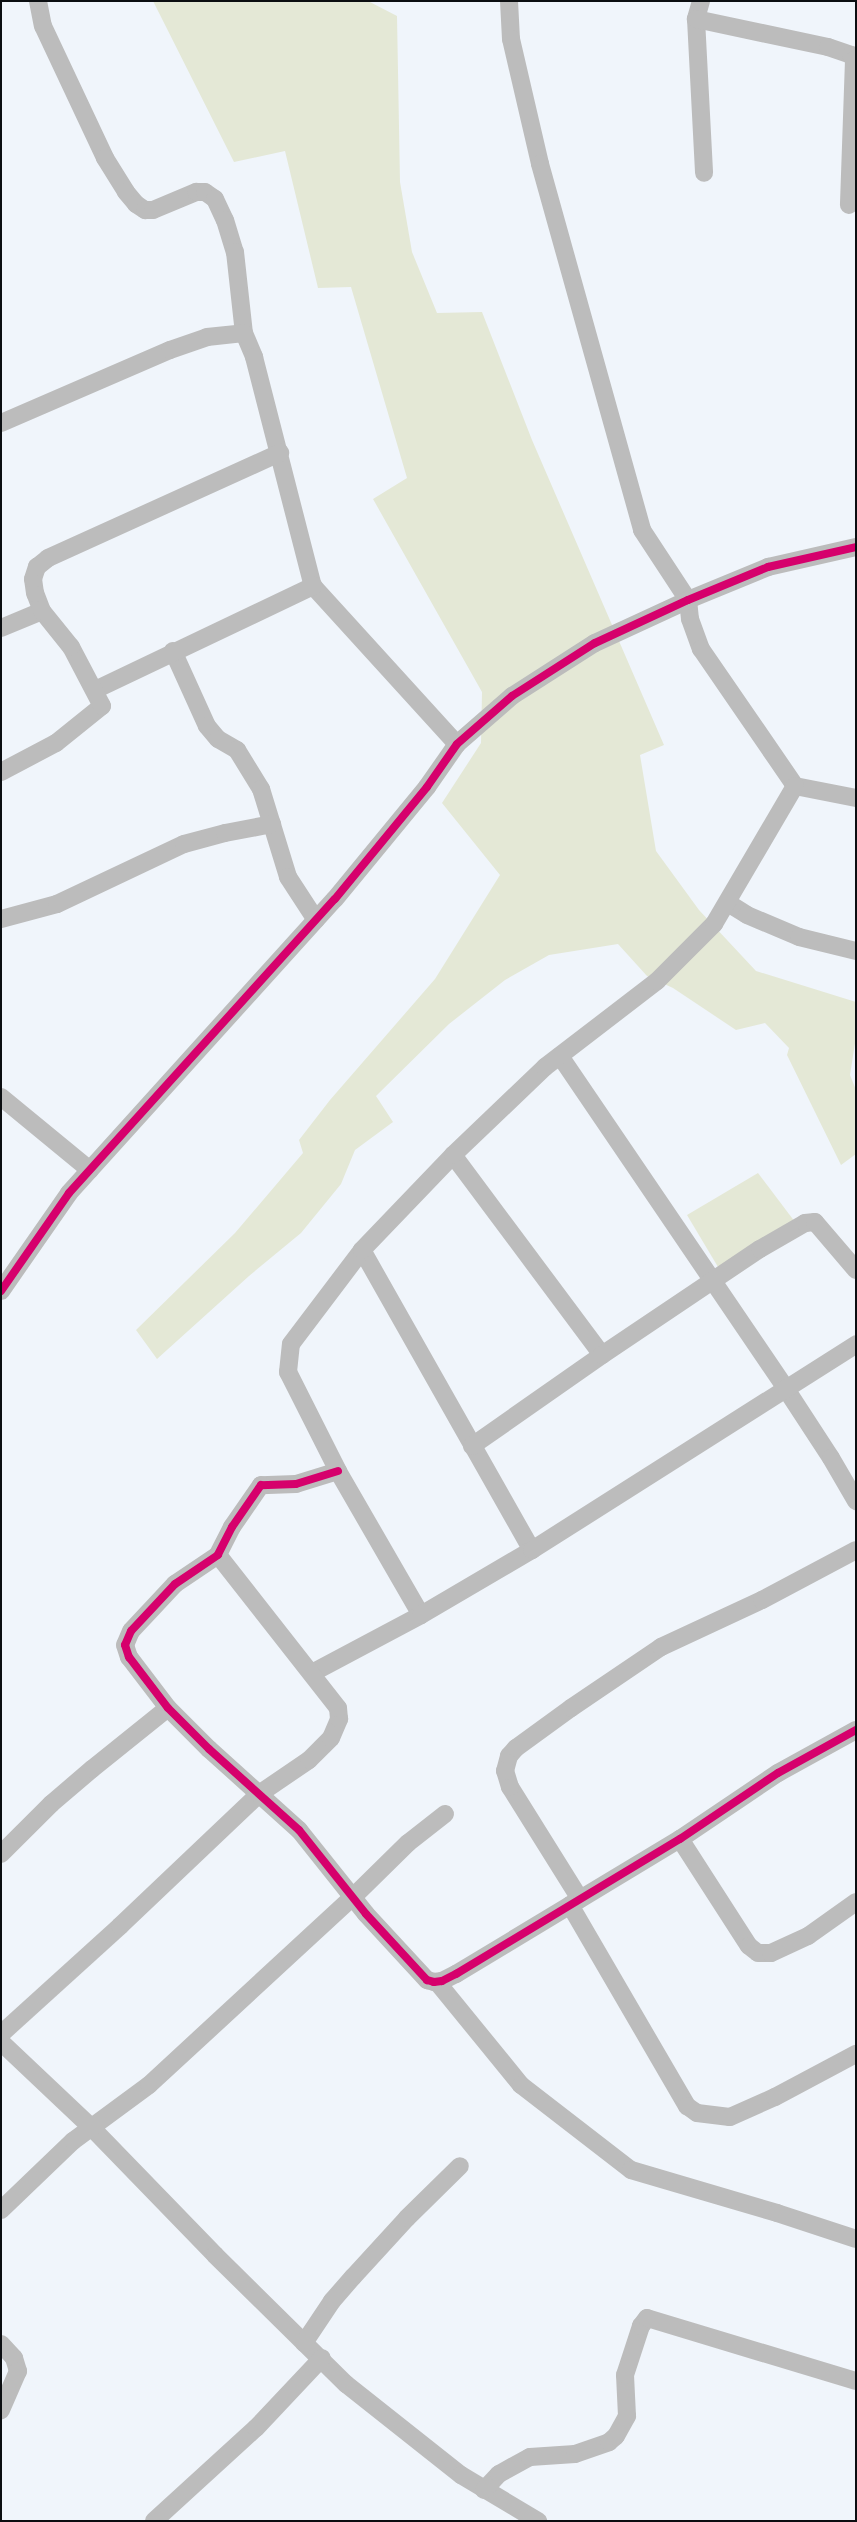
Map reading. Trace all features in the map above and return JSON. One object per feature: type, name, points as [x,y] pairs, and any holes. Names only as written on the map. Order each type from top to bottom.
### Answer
[{"type":"street","points":[[38,1],[43,26],[105,158],[126,192],[136,204],[145,210],[153,210],[196,192],[205,192],[215,199],[225,220],[235,252],[244,333],[254,357],[313,586],[457,744]]},
{"type":"street","points":[[509,1],[511,39],[540,164],[642,530],[688,600],[690,619],[701,649],[795,786],[856,798]]},
{"type":"street","points":[[702,1],[696,19],[704,173]]},
{"type":"street","points":[[696,19],[828,47],[851,55],[854,60],[849,205]]},
{"type":"street","points":[[1,423],[170,350],[207,337],[244,333]]},
{"type":"street","points":[[1,772],[56,743],[100,709],[102,703],[71,647],[42,611],[35,593],[33,579],[38,567],[48,558],[280,453]]},
{"type":"street","points":[[2,1290],[70,1193],[316,920],[427,787],[457,744],[512,696],[595,643],[688,600],[768,567],[856,547]]},
{"type":"street","points":[[95,690],[173,651],[313,586]]},
{"type":"street","points":[[1,628],[42,611]]},
{"type":"street","points":[[173,651],[207,726],[218,739],[237,750],[261,789],[288,878],[316,920]]},
{"type":"street","points":[[421,1615],[338,1471],[288,1372],[291,1344],[362,1250],[454,1155],[560,1056],[657,981],[714,924],[795,786]]},
{"type":"street","points":[[1,919],[57,904],[184,844],[225,833],[272,824]]},
{"type":"street","points":[[728,902],[747,915],[799,937],[856,951]]},
{"type":"street","points":[[560,1056],[786,1389],[856,1500]]},
{"type":"street","points":[[1,1097],[90,1170]]},
{"type":"street","points":[[454,1155],[602,1355]]},
{"type":"street","points":[[472,1446],[602,1355],[768,1245],[805,1223],[814,1222],[856,1270]]},
{"type":"street","points":[[362,1250],[532,1550]]},
{"type":"street","points":[[312,1673],[421,1615],[532,1550],[856,1344]]},
{"type":"street","points":[[338,1471],[296,1484],[261,1485],[232,1527],[218,1555],[176,1584],[131,1631],[125,1645],[129,1657],[168,1708],[209,1750],[299,1830],[353,1897],[421,1975],[437,1982],[521,2085],[631,2170],[777,2212],[856,2239]]},
{"type":"street","points":[[856,1550],[762,1600],[661,1647],[516,1748],[509,1756],[505,1772],[510,1787],[687,2106],[697,2113],[730,2117],[775,2097],[856,2054]]},
{"type":"street","points":[[1,2034],[120,1926],[259,1794],[309,1760],[330,1738],[340,1720],[338,1708],[218,1555]]},
{"type":"street","points":[[1,1854],[85,1775],[168,1708]]},
{"type":"street","points":[[437,1982],[456,1974],[680,1839],[778,1773],[856,1730]]},
{"type":"street","points":[[1,2210],[73,2141],[156,2078],[353,1897],[408,1843],[445,1814]]},
{"type":"street","points":[[680,1839],[749,1946],[758,1953],[772,1953],[808,1936],[856,1902]]},
{"type":"street","points":[[1,2042],[92,2128],[215,2256],[304,2343],[322,2358],[346,2384],[456,2471],[484,2490],[538,2521]]},
{"type":"street","points":[[304,2343],[332,2301],[353,2277],[460,2166]]},
{"type":"street","points":[[484,2490],[499,2474],[530,2457],[575,2454],[609,2442],[616,2436],[627,2416],[625,2375],[641,2326],[648,2318],[856,2381]]},
{"type":"street","points":[[1,2344],[14,2358],[18,2371],[1,2410]]},
{"type":"street","points":[[154,2521],[256,2428],[322,2358]]},
{"type":"green space","points":[[153,1],[368,1],[397,16],[400,182],[412,252],[437,313],[482,312],[532,440],[664,745],[640,755],[656,851],[699,910],[756,971],[856,1002],[856,1037],[850,1075],[856,1090],[856,1154],[841,1165],[787,1055],[789,1048],[765,1023],[736,1030],[673,988],[647,976],[618,944],[549,955],[505,980],[449,1024],[376,1096],[393,1122],[355,1150],[341,1184],[301,1233],[249,1276],[157,1359],[136,1330],[235,1233],[303,1153],[299,1140],[330,1100],[435,979],[500,875],[442,803],[481,743],[482,692],[373,499],[407,478],[351,287],[318,288],[285,151],[234,162]]},
{"type":"green space","points":[[758,1173],[795,1222],[721,1272],[687,1215]]},
{"type":"cycle path","points":[[1,1291],[69,1193],[335,899],[427,787],[457,744],[512,696],[595,643],[688,600],[768,567],[856,547]]},
{"type":"cycle path","points":[[338,1471],[296,1484],[261,1485],[232,1527],[218,1555],[175,1584],[131,1631],[125,1645],[129,1657],[168,1708],[209,1749],[299,1830],[366,1914],[427,1980],[434,1982],[442,1981],[456,1974],[680,1839],[778,1773],[856,1730]]}]
